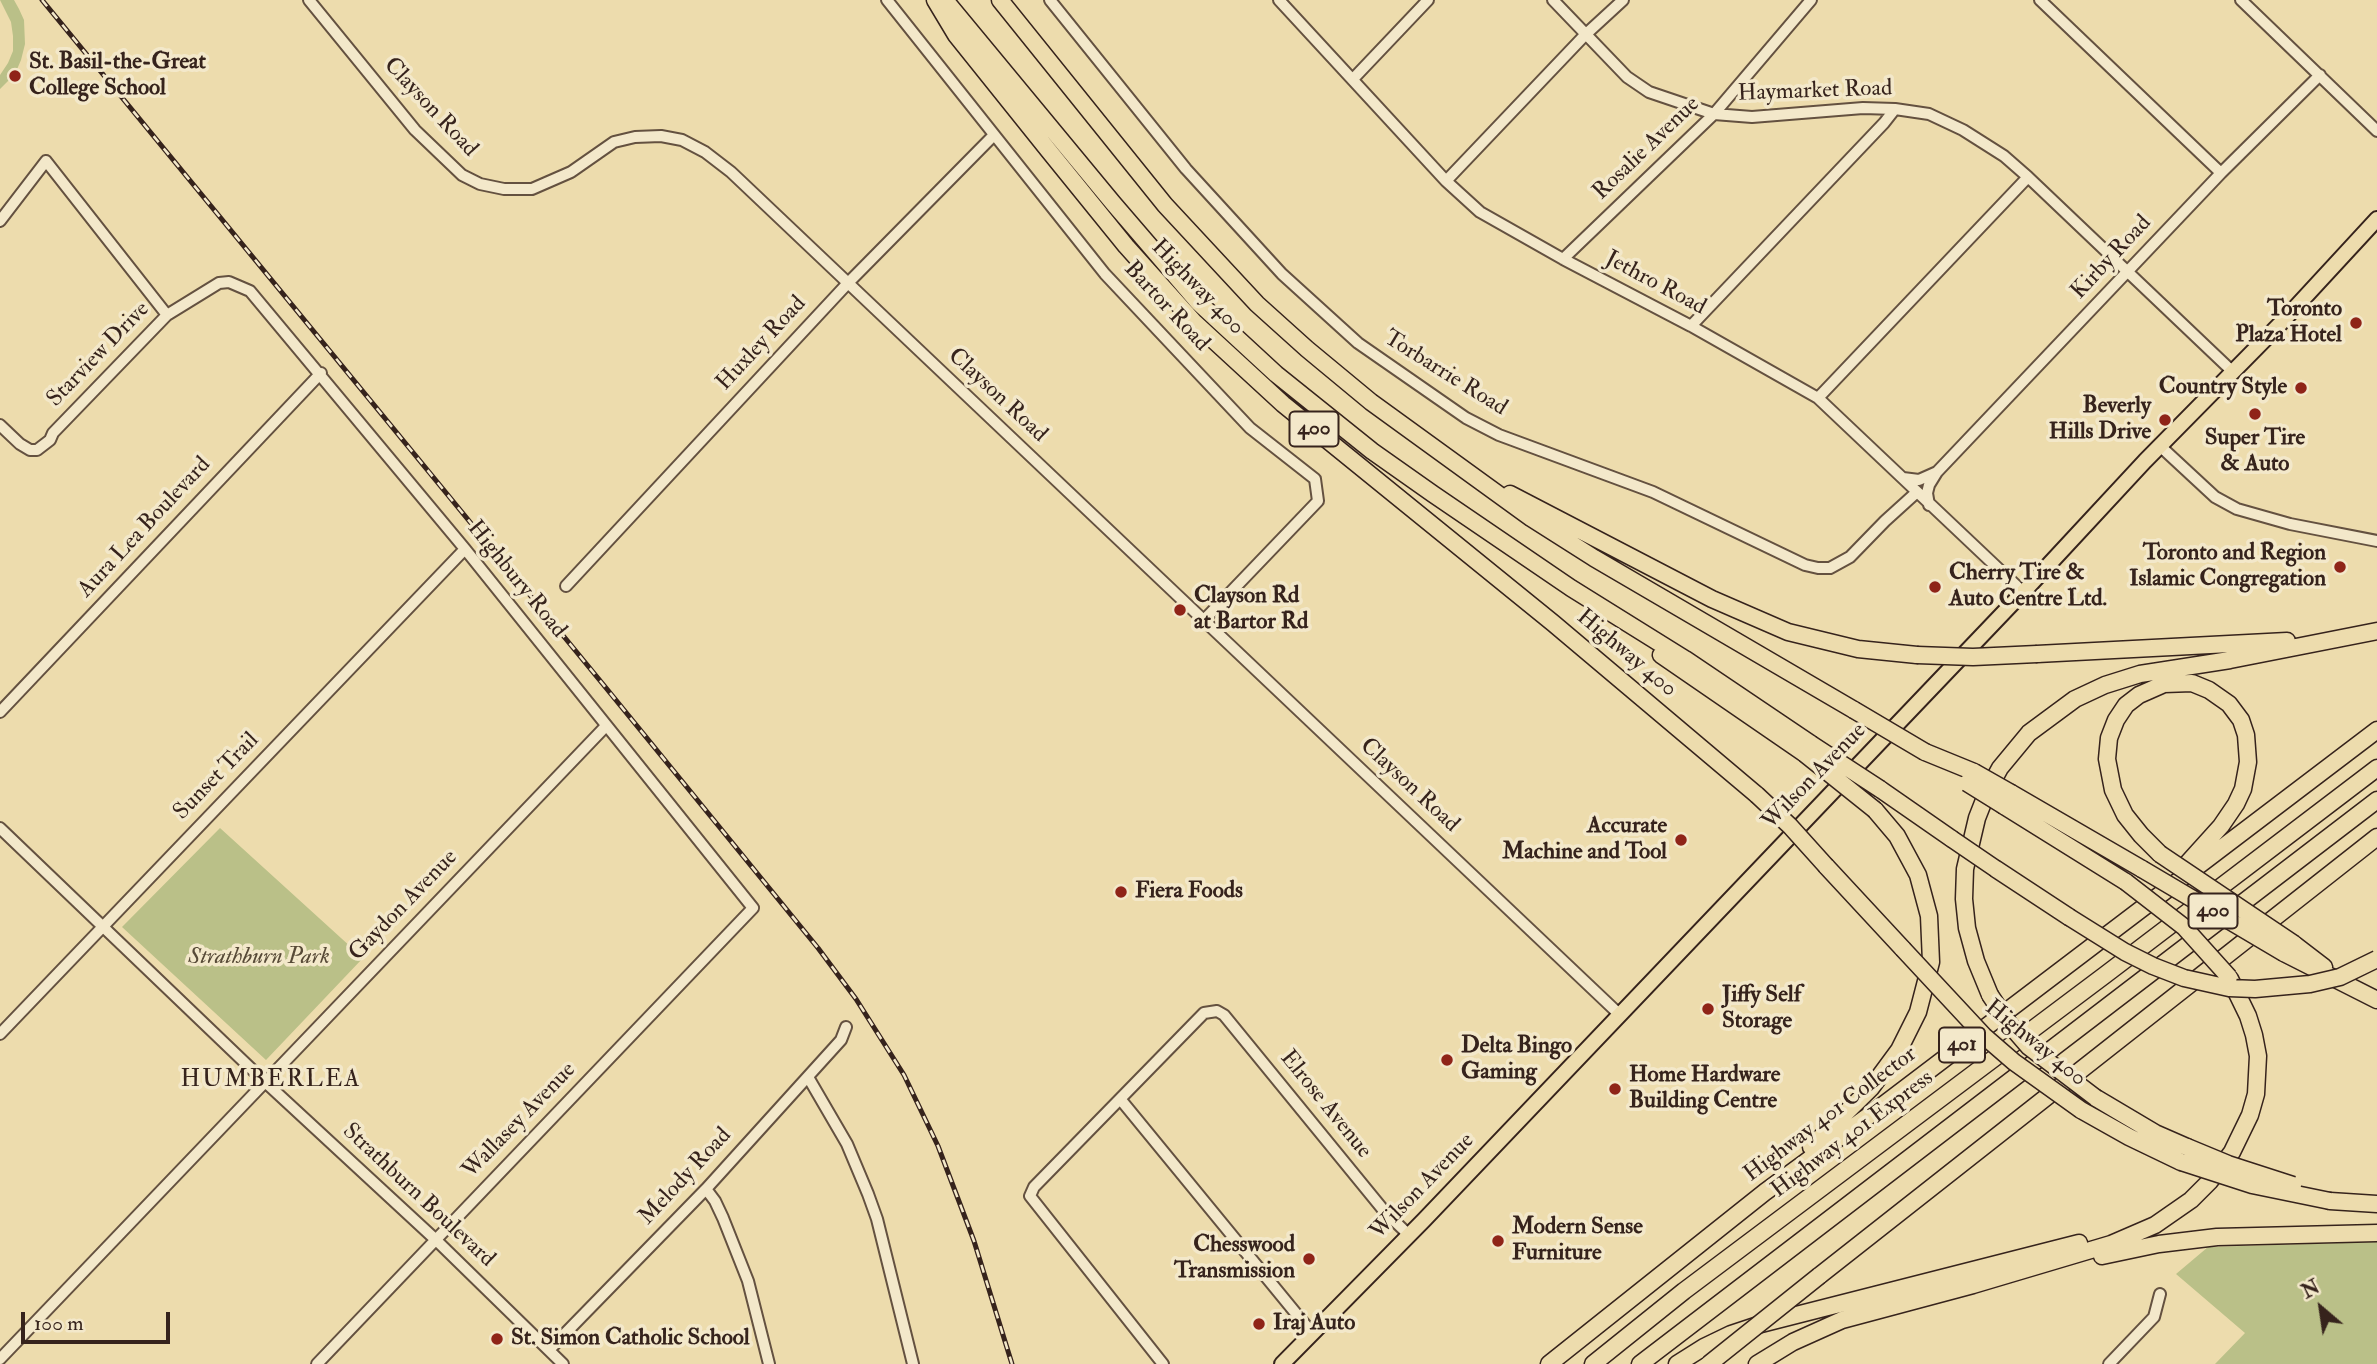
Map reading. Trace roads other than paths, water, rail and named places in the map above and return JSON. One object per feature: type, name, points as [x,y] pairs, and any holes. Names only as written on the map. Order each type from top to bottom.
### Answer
[{"type":"highway","name":"Highway 400","points":[[935,0],[956,35],[1049,151],[1126,246],[1195,323],[1283,404],[1543,614],[1756,795],[1790,826],[1984,1036],[2014,1062],[2081,1110],[2129,1137],[2184,1154]]},
{"type":"highway","points":[[945,0],[1190,293],[1276,374],[1372,451],[1613,616],[1677,668],[1808,749],[1880,789],[2069,917],[2153,966],[2184,978],[2229,988],[2255,989],[2310,984],[2340,976],[2377,958]]},
{"type":"highway","name":"Highway 400","points":[[1000,0],[1165,205],[1257,304],[1371,402],[1531,518],[1594,558],[2007,800]]},
{"type":"highway","points":[[1473,476],[1566,521],[1712,599],[1788,632],[1858,649],[1973,657],[2345,638]]},
{"type":"highway","points":[[2377,631],[2140,674],[2105,685],[2075,699],[2029,733],[2000,768],[1977,818],[1965,869],[1964,899],[1967,928],[1976,961],[1990,995],[2029,1047],[2096,1098],[2155,1133],[2184,1154],[2330,1197],[2377,1203]]},
{"type":"highway","points":[[2139,911],[2181,871],[2221,826],[2236,804],[2246,776],[2249,748],[2241,720],[2229,704],[2209,690],[2192,683],[2164,684],[2139,695],[2126,705],[2116,720],[2109,738],[2107,759],[2113,790],[2125,815],[2160,853],[2289,948],[2351,988],[2377,1000]]},
{"type":"highway","name":"Highway 401 Collector","points":[[1549,1364],[1765,1192],[2377,730]]},
{"type":"highway","points":[[1765,1192],[1851,1108],[1886,1069],[1918,1012],[1931,962],[1931,935],[1926,900],[1919,875],[1907,852],[1875,810],[1808,749]]},
{"type":"highway","name":"Highway 401 Express","points":[[1593,1364],[1684,1291],[2377,768]]},
{"type":"highway","points":[[1757,1364],[1793,1342],[1829,1325],[1997,1278],[2137,1234],[2174,1214],[2210,1181],[2241,1136],[2256,1094],[2258,1056],[2248,1016],[2229,977],[2184,927],[2126,882],[2007,800]]},
{"type":"highway","name":"400","points":[[2007,800],[2289,948]]},
{"type":"highway","name":"401","points":[[1640,1364],[2377,800]]},
{"type":"highway","points":[[1709,1364],[2377,837]]},
{"type":"highway","points":[[1677,1364],[1731,1334],[1761,1324],[2027,1258],[2122,1228],[2160,1211],[2210,1181]]},
{"type":"highway","points":[[1997,1278],[2185,1240],[2377,1233]]},
{"type":"main road","name":"Wilson Avenue","points":[[1282,1364],[1409,1235],[2023,593],[2377,219]]},
{"type":"street","name":"Clayson Road","points":[[309,0],[410,124],[443,160],[470,180],[490,187],[525,190],[560,177],[614,142],[650,135],[682,140],[705,152],[731,172],[1619,1014]]},
{"type":"street","name":"Bartor Road","points":[[887,0],[1105,274],[1257,435],[1315,479],[1318,501],[1204,621]]},
{"type":"street","name":"Torbarrie Road","points":[[1050,0],[1186,169],[1282,274],[1358,344],[1466,418],[1499,435],[1653,492],[1805,565],[1818,568],[1830,568],[1850,557],[1917,492]]},
{"type":"street","name":"Jethro Road","points":[[1279,0],[1446,181],[1480,212],[1818,398],[2023,593]]},
{"type":"street","points":[[1353,79],[1428,0]]},
{"type":"street","name":"Haymarket Road","points":[[1553,0],[1627,77],[1649,92],[1714,114],[1752,117],[1895,108],[1929,114],[1963,130],[2004,156],[2028,177],[2233,372]]},
{"type":"street","points":[[1446,181],[1585,35],[1623,0]]},
{"type":"street","name":"Rosalie Avenue","points":[[1563,260],[1714,114],[1811,0]]},
{"type":"street","points":[[2039,0],[2221,173]]},
{"type":"street","points":[[2241,0],[2377,131]]},
{"type":"street","name":"Kirby Road","points":[[1929,505],[1929,485],[1937,472],[2221,173],[2320,75]]},
{"type":"street","points":[[1691,326],[1884,123],[1895,108]]},
{"type":"street","name":"Huxley Road","points":[[566,586],[848,283],[994,135]]},
{"type":"street","points":[[0,221],[47,161],[167,315]]},
{"type":"street","points":[[1818,398],[2028,177]]},
{"type":"street","name":"Starview Drive","points":[[0,425],[20,444],[30,450],[37,450],[50,440],[53,433],[167,315],[211,286],[229,282],[239,285]]},
{"type":"street","name":"Highbury Road","points":[[239,285],[258,299],[321,373],[753,908]]},
{"type":"street","name":"Aura Lea Boulevard","points":[[0,712],[321,373]]},
{"type":"street","points":[[2160,446],[2215,497],[2237,509],[2290,524],[2377,541]]},
{"type":"street","points":[[1903,478],[1919,480],[1937,472]]},
{"type":"street","name":"Sunset Trail","points":[[0,1034],[465,550]]},
{"type":"street","name":"Gaydon Avenue","points":[[0,1359],[606,726]]},
{"type":"street","name":"Strathburn Boulevard","points":[[0,828],[264,1082],[436,1240],[564,1364]]},
{"type":"street","name":"Wallasey Avenue","points":[[317,1364],[753,908]]},
{"type":"street","name":"Elrose Avenue","points":[[1121,1100],[1204,1013],[1217,1011],[1224,1015],[1385,1212],[1409,1235]]},
{"type":"street","name":"Melody Road","points":[[549,1350],[706,1189],[841,1040],[846,1027]]},
{"type":"street","points":[[808,1077],[847,1144],[868,1194],[877,1219],[913,1364]]},
{"type":"street","points":[[1163,1364],[1030,1196],[1034,1187],[1121,1100],[1312,1333]]},
{"type":"street","points":[[706,1189],[723,1219],[748,1281],[768,1364]]},
{"type":"street","points":[[2109,1364],[2154,1317],[2160,1294]]},
{"type":"railway","points":[[42,0],[818,948],[856,999],[904,1075],[938,1146],[974,1241],[1012,1364]]},
{"type":"place","name":"St. Basil-the-Great College School","points":[[15,76]]},
{"type":"place","name":"Toronto Plaza Hotel","points":[[2356,323]]},
{"type":"place","name":"Country Style","points":[[2301,388]]},
{"type":"place","name":"Super Tire & Auto","points":[[2255,414]]},
{"type":"place","name":"Beverly Hills Drive","points":[[2165,420]]},
{"type":"place","name":"Toronto and Region Islamic Congregation","points":[[2340,567]]},
{"type":"place","name":"Cherry Tire & Auto Centre Ltd.","points":[[1935,587]]},
{"type":"place","name":"Clayson Rd at Bartor Rd","points":[[1180,610]]},
{"type":"place","name":"Accurate Machine and Tool","points":[[1681,840]]},
{"type":"place","name":"Fiera Foods","points":[[1121,892]]},
{"type":"place","name":"Jiffy Self Storage","points":[[1708,1009]]},
{"type":"place","name":"Delta Bingo Gaming","points":[[1447,1060]]},
{"type":"place","name":"Home Hardware Building Centre","points":[[1615,1089]]},
{"type":"place","name":"Modern Sense Furniture","points":[[1498,1241]]},
{"type":"place","name":"Chesswood Transmission","points":[[1309,1259]]},
{"type":"place","name":"Iraj Auto","points":[[1259,1324]]},
{"type":"place","name":"St. Simon Catholic School","points":[[497,1339]]},
{"type":"district","name":"HUMBERLEA","points":[[271,1081]]},
{"type":"park label","name":"Strathburn Park","points":[[259,958]]}]
